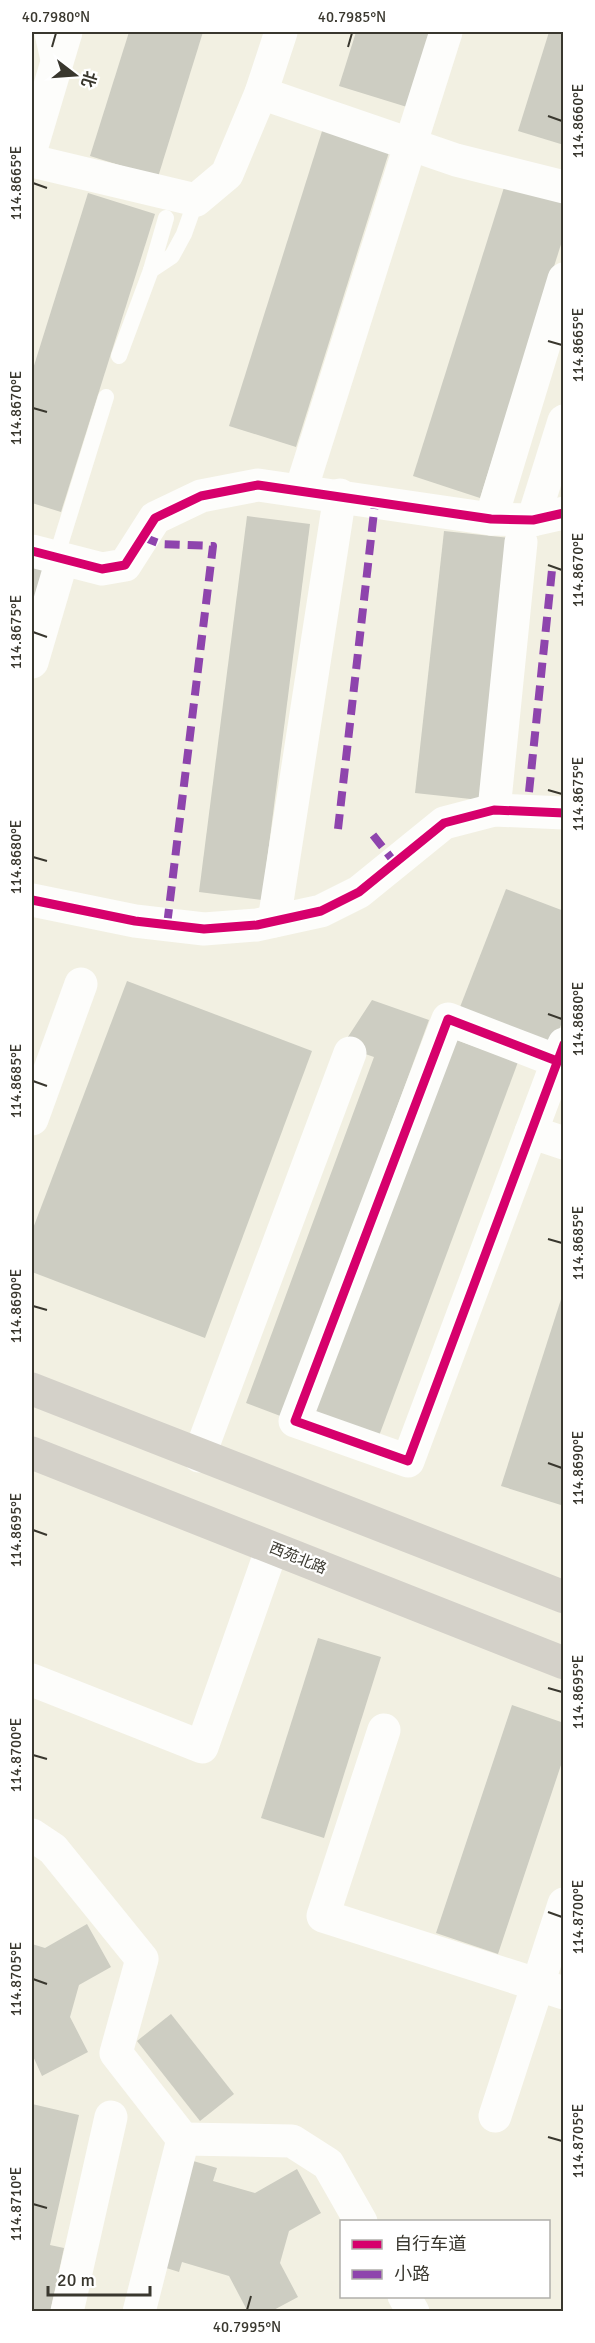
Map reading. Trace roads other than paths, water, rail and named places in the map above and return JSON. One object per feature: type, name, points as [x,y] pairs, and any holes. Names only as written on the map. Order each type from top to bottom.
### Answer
[{"type":"main road","points":[[32,1389],[564,1597]]},
{"type":"main road","name":"西苑北路","points":[[32,1453],[564,1663]]},
{"type":"street","points":[[32,146],[66,32]]},
{"type":"street","points":[[32,161],[196,200],[227,174],[261,93],[280,32]]},
{"type":"street","points":[[301,490],[446,32]]},
{"type":"street","points":[[261,93],[410,146],[564,187]]},
{"type":"street","points":[[490,519],[564,279]]},
{"type":"street","points":[[494,810],[539,525],[564,420]]},
{"type":"street","points":[[32,662],[50,556],[102,569],[125,565],[154,518],[201,496],[258,484],[340,495],[375,503],[539,525]]},
{"type":"street","points":[[274,921],[340,495]]},
{"type":"street","points":[[32,900],[135,921],[204,929],[256,925],[321,911],[359,892],[444,823],[494,810],[564,813]]},
{"type":"street","points":[[32,1119],[81,984]]},
{"type":"street","points":[[447,1019],[560,1052],[408,1461],[295,1421],[447,1019]]},
{"type":"street","points":[[199,1456],[350,1053]]},
{"type":"street","points":[[531,1132],[564,1143]]},
{"type":"street","points":[[32,1680],[202,1747],[272,1548]]},
{"type":"street","points":[[384,1730],[323,1916],[551,1989]]},
{"type":"street","points":[[32,1835],[53,1850],[142,1959],[116,2053],[183,2139]]},
{"type":"street","points":[[495,2116],[551,1989],[564,1904]]},
{"type":"street","points":[[67,2312],[111,2117]]},
{"type":"street","points":[[183,2139],[292,2141],[328,2164],[360,2220]]},
{"type":"street","points":[[139,2312],[183,2139]]},
{"type":"street","points":[[406,2298],[413,2312]]},
{"type":"lane","points":[[42,32],[52,77]]},
{"type":"lane","points":[[151,270],[172,256],[184,234],[196,200]]},
{"type":"lane","points":[[119,356],[151,270],[166,218]]},
{"type":"lane","points":[[50,556],[106,397]]}]
